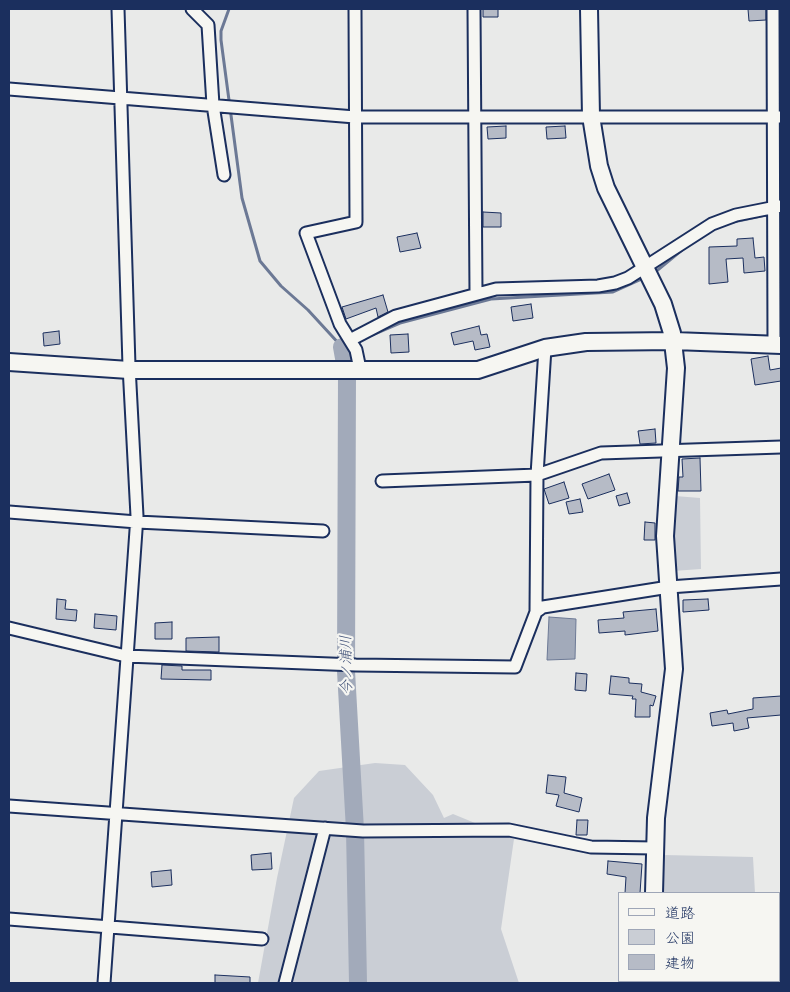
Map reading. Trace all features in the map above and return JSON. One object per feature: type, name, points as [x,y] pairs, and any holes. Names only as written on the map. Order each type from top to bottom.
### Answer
[{"type":"street","points":[[104,983],[137,522],[129,370],[118,9]]},
{"type":"street","points":[[192,9],[208,25],[213,105],[224,175]]},
{"type":"street","points":[[355,9],[356,222],[306,233],[340,324],[356,350],[360,369]]},
{"type":"street","points":[[474,9],[476,293]]},
{"type":"street","points":[[589,9],[591,117],[597,157],[606,188],[663,304],[674,341],[676,384],[665,536],[674,669],[656,818],[654,892]]},
{"type":"street","points":[[9,362],[129,370],[478,370],[545,348],[616,340],[778,345],[777,117],[773,9]]},
{"type":"street","points":[[9,89],[356,117],[777,117]]},
{"type":"street","points":[[350,340],[396,316],[476,293],[496,289],[598,286],[628,278],[712,224],[777,207]]},
{"type":"street","points":[[9,628],[126,656],[356,665],[515,667],[536,612],[537,475],[545,348]]},
{"type":"street","points":[[382,481],[537,475],[601,453],[671,452],[781,446]]},
{"type":"street","points":[[9,512],[137,522],[323,531]]},
{"type":"street","points":[[536,612],[543,607],[668,587],[781,579]]},
{"type":"street","points":[[9,806],[363,831],[509,830],[591,847],[655,848]]},
{"type":"street","points":[[285,983],[325,828]]},
{"type":"street","points":[[9,919],[262,939]]},
{"type":"green space","points":[[675,496],[700,498],[701,569],[673,571]]},
{"type":"green space","points":[[375,763],[405,765],[433,795],[444,818],[453,814],[514,839],[501,929],[519,983],[258,983],[294,798],[319,771]]},
{"type":"green space","points":[[664,855],[753,857],[755,892],[661,892]]},
{"type":"green space","points":[[781,933],[781,983],[660,983],[780,982]]},
{"type":"water","points":[[549,617],[576,619],[575,659],[547,660]]},
{"type":"building","points":[[483,9],[498,9],[498,17],[483,17]]},
{"type":"building","points":[[748,9],[766,9],[766,20],[749,21]]},
{"type":"building","points":[[506,126],[506,138],[488,139],[487,127]]},
{"type":"building","points":[[565,126],[566,138],[547,139],[546,127]]},
{"type":"building","points":[[483,212],[501,213],[501,227],[483,227]]},
{"type":"building","points":[[417,233],[421,248],[400,252],[397,237]]},
{"type":"building","points":[[753,238],[755,258],[764,257],[765,271],[744,273],[743,258],[726,259],[728,282],[709,284],[709,247],[737,246],[737,239]]},
{"type":"building","points":[[383,295],[388,312],[378,317],[376,308],[346,319],[342,307]]},
{"type":"building","points":[[531,304],[533,318],[513,321],[511,307]]},
{"type":"building","points":[[479,326],[481,335],[487,334],[490,347],[475,350],[473,341],[454,345],[451,333]]},
{"type":"building","points":[[59,331],[60,344],[44,346],[43,333]]},
{"type":"building","points":[[408,334],[409,352],[391,353],[390,335]]},
{"type":"building","points":[[768,356],[770,370],[781,368],[781,381],[755,385],[751,359]]},
{"type":"building","points":[[655,429],[656,443],[640,444],[638,431]]},
{"type":"building","points":[[700,458],[701,491],[678,491],[679,477],[683,477],[682,459]]},
{"type":"building","points":[[609,474],[615,490],[588,499],[582,484]]},
{"type":"building","points":[[564,482],[569,498],[549,504],[544,489]]},
{"type":"building","points":[[627,493],[630,503],[619,506],[616,496]]},
{"type":"building","points":[[580,499],[583,512],[569,514],[566,502]]},
{"type":"building","points":[[645,522],[655,523],[655,540],[644,540]]},
{"type":"building","points":[[57,599],[66,600],[65,609],[77,610],[76,621],[56,619]]},
{"type":"building","points":[[708,599],[709,610],[683,612],[683,600]]},
{"type":"building","points":[[656,609],[658,631],[625,635],[625,631],[599,633],[598,620],[624,618],[623,612]]},
{"type":"building","points":[[95,614],[117,616],[116,630],[94,628]]},
{"type":"building","points":[[172,622],[172,639],[155,639],[155,623]]},
{"type":"building","points":[[219,637],[219,652],[186,651],[186,638]]},
{"type":"building","points":[[162,665],[182,666],[182,670],[211,670],[211,680],[161,679]]},
{"type":"building","points":[[576,673],[587,674],[586,691],[575,690]]},
{"type":"building","points":[[611,676],[629,678],[629,683],[642,684],[641,692],[656,696],[653,706],[650,705],[650,717],[635,717],[636,699],[632,699],[633,696],[609,694]]},
{"type":"building","points":[[781,696],[781,715],[747,718],[749,728],[734,731],[733,723],[712,726],[710,713],[727,710],[728,714],[753,709],[753,698]]},
{"type":"building","points":[[548,775],[566,777],[564,793],[582,798],[579,812],[556,806],[559,795],[546,793]]},
{"type":"building","points":[[577,820],[588,820],[587,835],[576,835]]},
{"type":"building","points":[[271,853],[272,869],[252,870],[251,855]]},
{"type":"building","points":[[608,861],[642,864],[640,892],[625,892],[626,877],[607,874]]},
{"type":"building","points":[[171,870],[172,885],[152,887],[151,872]]},
{"type":"building","points":[[215,975],[250,977],[250,983],[215,983]]},
{"type":"waterway","points":[[229,9],[221,31],[221,40],[242,198],[260,261],[281,286],[308,310],[342,347],[350,344]]},
{"type":"waterway","points":[[733,222],[771,214]]},
{"type":"waterway","points":[[654,273],[682,250]]},
{"type":"waterway","points":[[372,335],[400,323],[491,299],[613,292],[644,278]]},
{"type":"waterway","name":"今ノ浦川","points":[[342,347],[347,375],[346,671],[355,830],[358,983]]}]
